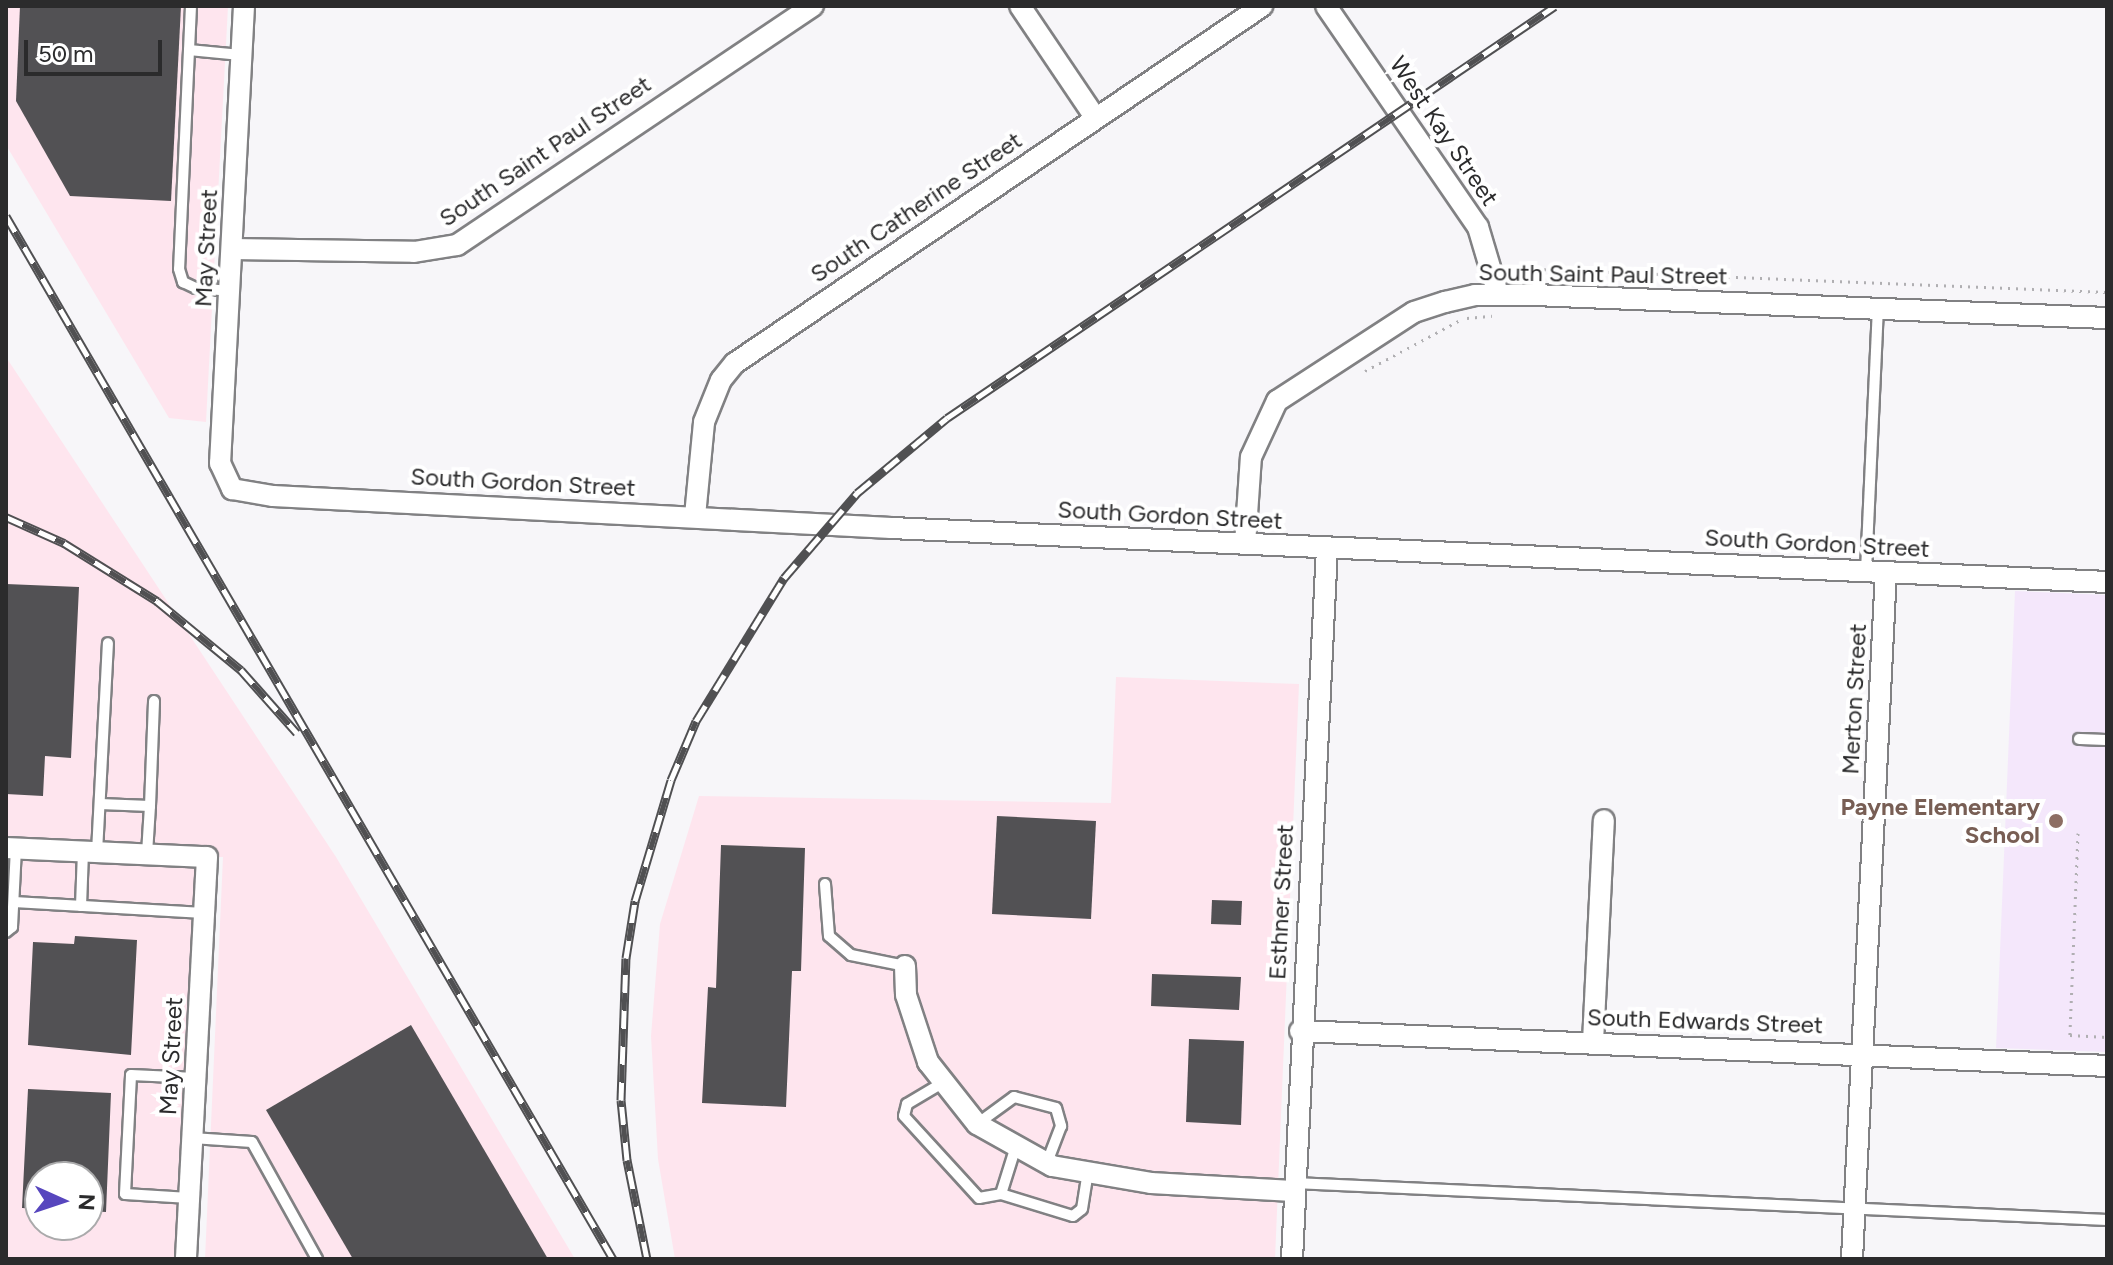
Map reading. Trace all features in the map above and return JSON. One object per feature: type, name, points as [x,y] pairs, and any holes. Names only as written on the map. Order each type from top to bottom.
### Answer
[{"type":"street","name":"May Street","points":[[232,489],[220,463],[244,6]]},
{"type":"street","name":"South Saint Paul Street","points":[[232,249],[414,252],[457,245],[813,6]]},
{"type":"street","points":[[1020,6],[1095,117]]},
{"type":"street","name":"South Catherine Street","points":[[695,516],[704,422],[721,380],[735,363],[1262,6]]},
{"type":"street","name":"West Kay Street","points":[[1326,6],[1478,227],[1499,305]]},
{"type":"street","name":"South Saint Paul Street","points":[[1245,544],[1251,457],[1277,401],[1414,312],[1445,302],[1878,307],[2107,318]]},
{"type":"street","name":"South Gordon Street","points":[[232,489],[273,496],[1327,548],[2107,582]]},
{"type":"street","name":"Esthner Street","points":[[1292,1259],[1300,1031],[1327,548]]},
{"type":"street","name":"Merton Street","points":[[1852,1259],[1876,572]]},
{"type":"street","points":[[1593,1042],[1604,820]]},
{"type":"street","points":[[11,849],[147,854]]},
{"type":"street","name":"May Street","points":[[147,854],[207,857],[186,1259]]},
{"type":"street","points":[[905,966],[906,995],[924,1049],[944,1082],[977,1124],[1047,1163],[1088,1172],[1151,1183],[1294,1187]]},
{"type":"street","name":"South Edwards Street","points":[[1300,1031],[2107,1066]]},
{"type":"lane","points":[[191,6],[179,269],[183,282],[229,291]]},
{"type":"lane","points":[[189,50],[241,55]]},
{"type":"lane","points":[[1876,572],[1878,307]]},
{"type":"lane","points":[[81,906],[100,804],[108,643]]},
{"type":"lane","points":[[147,854],[154,701]]},
{"type":"lane","points":[[2079,739],[2107,740]]},
{"type":"lane","points":[[100,804],[150,806]]},
{"type":"lane","points":[[6,932],[12,927],[14,902],[11,849]]},
{"type":"lane","points":[[825,884],[829,936],[851,955],[905,966]]},
{"type":"lane","points":[[14,902],[204,913]]},
{"type":"lane","points":[[189,1198],[125,1194],[131,1075],[196,1078]]},
{"type":"lane","points":[[944,1082],[907,1104],[904,1116],[979,1198],[1001,1194],[1073,1216],[1082,1209],[1088,1172]]},
{"type":"lane","points":[[977,1124],[1014,1097],[1056,1108],[1061,1126],[1047,1163]]},
{"type":"lane","points":[[192,1138],[252,1142],[317,1259]]},
{"type":"lane","points":[[1001,1194],[1016,1146]]},
{"type":"lane","points":[[1294,1187],[1854,1210],[1988,1211],[2107,1220]]},
{"type":"path","points":[[1509,268],[2107,292]]},
{"type":"path","points":[[1365,371],[1434,330],[1499,305]]},
{"type":"path","points":[[2078,833],[2070,1035],[2107,1037]]},
{"type":"shaded area","points":[[6,6],[228,6],[206,422],[169,418],[6,145]]},
{"type":"shaded area","points":[[6,357],[336,857],[575,1259],[205,1259],[223,857],[207,857],[187,1259],[6,1259]]},
{"type":"shaded area","name":"Payne Elementary School","points":[[2015,591],[2107,595],[2107,1052],[1996,1048]]},
{"type":"shaded area","points":[[1116,677],[1299,684],[1275,1259],[675,1259],[658,1159],[651,1036],[660,924],[699,796],[1111,803]]},
{"type":"building","points":[[20,6],[181,6],[171,201],[70,196],[16,101]]},
{"type":"building","points":[[6,584],[79,587],[71,758],[45,756],[43,796],[6,794]]},
{"type":"building","points":[[997,816],[1096,821],[1091,919],[992,914]]},
{"type":"building","points":[[721,845],[805,848],[801,971],[792,971],[786,1107],[702,1103],[708,987],[716,988]]},
{"type":"building","points":[[1212,900],[1242,901],[1241,925],[1211,924]]},
{"type":"building","points":[[75,936],[137,940],[131,1055],[28,1045],[33,942],[74,944]]},
{"type":"building","points":[[1152,974],[1241,977],[1239,1010],[1151,1006]]},
{"type":"building","points":[[411,1025],[548,1259],[353,1259],[266,1110]]},
{"type":"building","points":[[1189,1039],[1244,1041],[1241,1125],[1186,1122]]},
{"type":"building","points":[[28,1089],[111,1093],[106,1212],[104,1161],[24,1161]]},
{"type":"railway","points":[[647,1259],[627,1160],[621,1100],[626,958],[635,901],[671,780],[696,721],[784,578],[857,493],[947,418],[1555,6]]},
{"type":"railway","points":[[6,216],[613,1259]]},
{"type":"railway","points":[[6,517],[64,543],[157,601],[241,670],[297,733]]},
{"type":"place","name":"Payne Elementary School","points":[[2056,821]]}]
